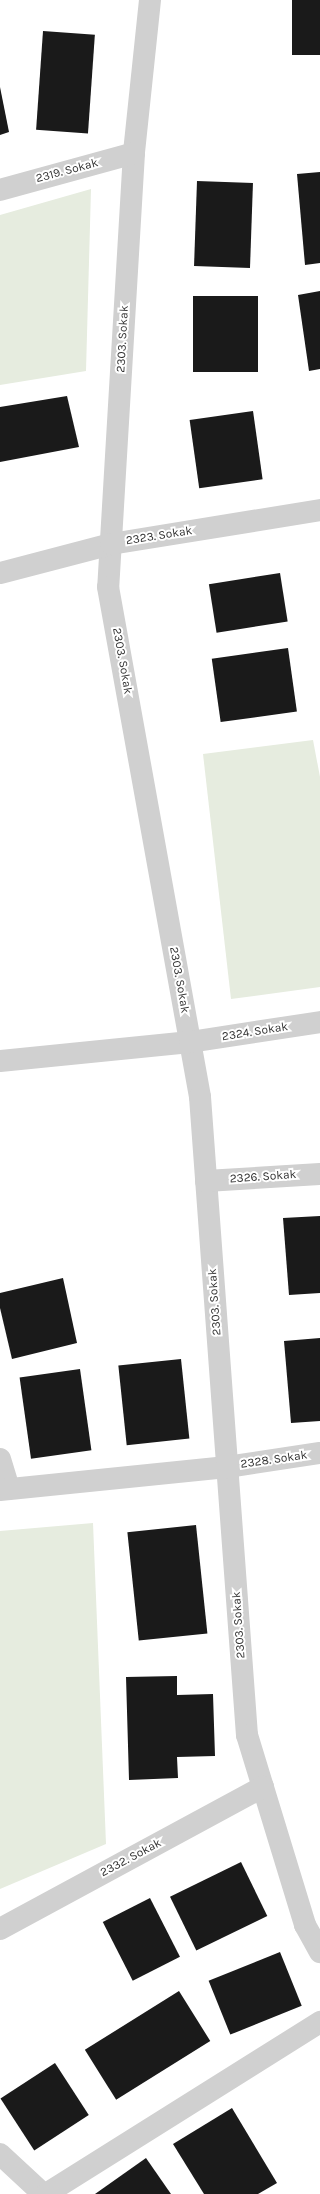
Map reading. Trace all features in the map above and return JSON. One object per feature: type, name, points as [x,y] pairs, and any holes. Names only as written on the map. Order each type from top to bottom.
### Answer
[{"type":"street","name":"2303. Sokak","points":[[150,0],[134,153],[108,587],[200,1097],[246,1735],[305,1925],[320,1952]]},
{"type":"street","name":"2319. Sokak","points":[[0,190],[134,153]]},
{"type":"street","name":"2323. Sokak","points":[[0,573],[111,544],[320,510]]},
{"type":"street","name":"2324. Sokak","points":[[0,1061],[190,1042],[320,1022]]},
{"type":"street","name":"2326. Sokak","points":[[206,1181],[320,1174]]},
{"type":"street","name":"2328. Sokak","points":[[4,1489],[227,1467],[320,1453]]},
{"type":"street","points":[[0,1459],[4,1489]]},
{"type":"street","name":"2332. Sokak","points":[[0,1929],[263,1787]]},
{"type":"street","points":[[0,2154],[44,2194],[320,2022]]},
{"type":"shaded area","points":[[91,189],[86,371],[0,385],[0,215]]},
{"type":"shaded area","points":[[313,740],[320,777],[320,987],[231,999],[203,754]]},
{"type":"shaded area","points":[[93,1523],[106,1844],[0,1889],[0,1531]]},
{"type":"building","points":[[292,0],[320,0],[320,55],[292,55]]},
{"type":"building","points":[[43,31],[95,35],[88,133],[36,130]]},
{"type":"building","points":[[0,87],[9,132],[0,135]]},
{"type":"building","points":[[320,172],[320,263],[305,265],[297,174]]},
{"type":"building","points":[[197,181],[253,183],[250,268],[194,266]]},
{"type":"building","points":[[320,291],[320,369],[309,371],[298,295]]},
{"type":"building","points":[[193,296],[258,296],[258,372],[193,372]]},
{"type":"building","points":[[67,396],[79,447],[0,462],[0,407]]},
{"type":"building","points":[[253,411],[263,479],[199,488],[190,420]]},
{"type":"building","points":[[280,573],[288,621],[217,633],[209,584]]},
{"type":"building","points":[[288,648],[297,711],[221,722],[212,659]]},
{"type":"building","points":[[320,1216],[320,1293],[289,1295],[283,1218]]},
{"type":"building","points":[[63,1278],[77,1343],[12,1359],[0,1308],[0,1293]]},
{"type":"building","points":[[320,1338],[320,1421],[291,1423],[284,1341]]},
{"type":"building","points":[[181,1359],[189,1439],[127,1445],[118,1366]]},
{"type":"building","points":[[80,1369],[91,1450],[31,1459],[20,1377]]},
{"type":"building","points":[[196,1525],[207,1633],[139,1641],[127,1532]]},
{"type":"building","points":[[177,1676],[177,1695],[213,1694],[215,1756],[177,1757],[178,1778],[129,1780],[126,1677]]},
{"type":"building","points":[[241,1862],[267,1916],[196,1951],[170,1897]]},
{"type":"building","points":[[150,1898],[180,1957],[133,1981],[103,1922]]},
{"type":"building","points":[[280,1952],[302,2006],[230,2035],[209,1981]]},
{"type":"building","points":[[179,1991],[210,2041],[116,2100],[85,2050]]},
{"type":"building","points":[[55,2063],[89,2115],[34,2150],[0,2098]]},
{"type":"building","points":[[232,2108],[277,2183],[258,2194],[204,2194],[173,2144]]},
{"type":"building","points":[[146,2158],[171,2194],[95,2194]]}]
